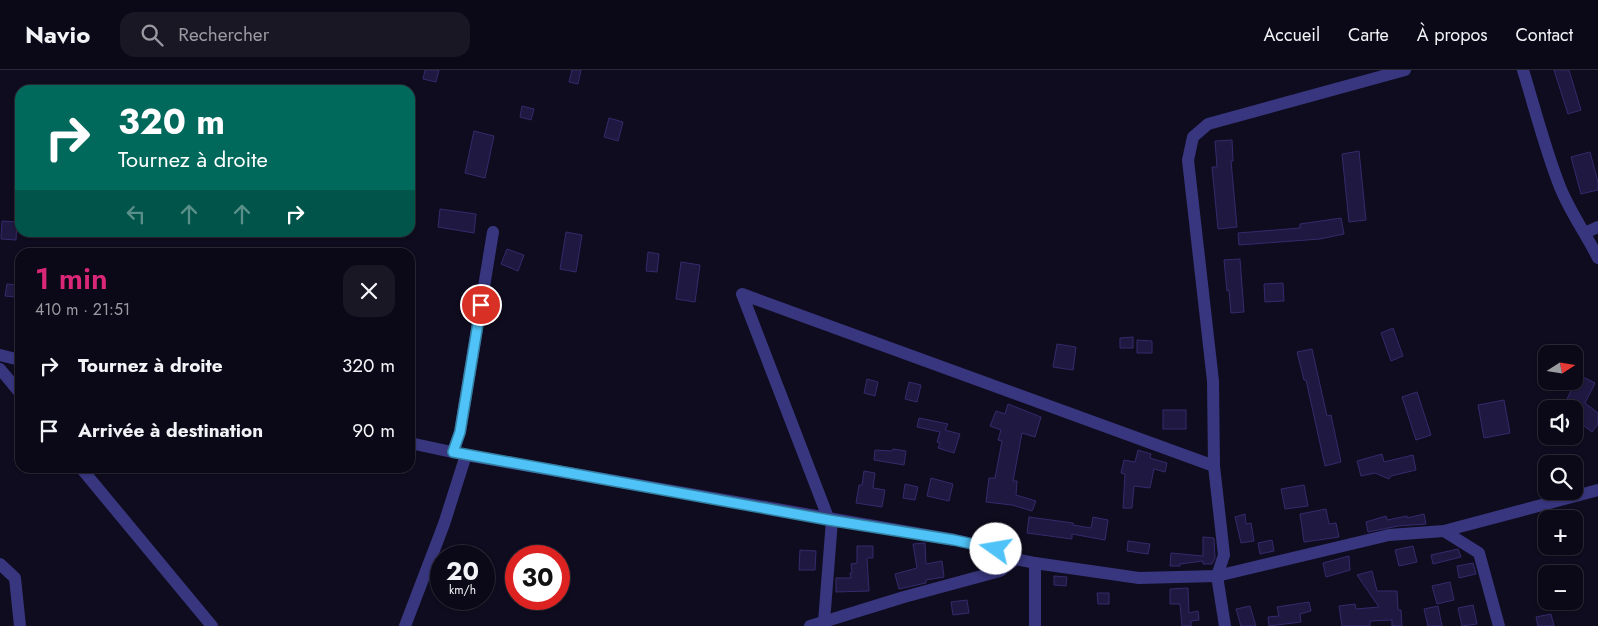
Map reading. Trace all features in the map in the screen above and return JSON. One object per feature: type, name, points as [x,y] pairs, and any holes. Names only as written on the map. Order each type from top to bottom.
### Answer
[{"type":"street","points":[[1225,626],[1217,576],[1224,555],[1214,466],[1213,381],[1188,160],[1193,137],[1208,124],[1405,70]]},
{"type":"street","points":[[1523,70],[1547,152],[1560,188],[1598,258]]},
{"type":"street","points":[[1585,233],[1598,227]]},
{"type":"street","points":[[453,452],[460,432],[493,232]]},
{"type":"street","points":[[824,622],[831,520],[742,294],[1214,466]]},
{"type":"street","points":[[0,355],[15,359]]},
{"type":"street","points":[[0,369],[15,387]]},
{"type":"street","points":[[415,444],[466,455],[831,520],[954,540],[996,549],[1016,559],[1036,563],[1139,578],[1217,576],[1389,534],[1444,531],[1598,490]]},
{"type":"street","points":[[405,626],[444,524],[466,455]]},
{"type":"street","points":[[85,473],[212,626]]},
{"type":"street","points":[[1444,531],[1479,553],[1499,626]]},
{"type":"street","points":[[810,626],[904,597],[1000,571],[1016,559]]},
{"type":"street","points":[[1035,626],[1036,563]]},
{"type":"street","points":[[0,564],[15,578],[20,626]]},
{"type":"building","points":[[425,70],[439,70],[436,82],[423,79]]},
{"type":"building","points":[[572,70],[581,70],[578,84],[569,82]]},
{"type":"building","points":[[1554,70],[1569,70],[1581,110],[1568,114]]},
{"type":"building","points":[[522,106],[534,109],[531,120],[520,117]]},
{"type":"building","points":[[609,118],[623,122],[618,141],[604,137]]},
{"type":"building","points":[[474,131],[494,136],[485,178],[465,173]]},
{"type":"building","points":[[1232,140],[1233,161],[1231,161],[1237,227],[1218,229],[1212,167],[1217,167],[1215,141]]},
{"type":"building","points":[[1359,151],[1366,220],[1349,222],[1342,154]]},
{"type":"building","points":[[1590,152],[1598,182],[1598,190],[1581,194],[1571,157]]},
{"type":"building","points":[[440,209],[476,214],[474,233],[438,227]]},
{"type":"building","points":[[1341,218],[1344,234],[1320,239],[1239,245],[1238,233],[1300,228],[1300,224]]},
{"type":"building","points":[[2,221],[15,222],[16,240],[1,239]]},
{"type":"building","points":[[566,232],[582,235],[576,272],[560,269]]},
{"type":"building","points":[[507,249],[524,255],[518,271],[501,264]]},
{"type":"building","points":[[648,252],[659,254],[657,272],[646,271]]},
{"type":"building","points":[[1240,259],[1244,312],[1231,313],[1224,260]]},
{"type":"building","points":[[681,262],[700,265],[695,302],[676,299]]},
{"type":"building","points":[[1283,283],[1284,301],[1265,302],[1264,284]]},
{"type":"building","points":[[7,284],[15,285],[15,297],[5,296]]},
{"type":"building","points":[[1393,328],[1403,356],[1391,361],[1381,333]]},
{"type":"building","points":[[1133,337],[1133,348],[1120,348],[1120,338]]},
{"type":"building","points":[[1137,340],[1152,341],[1152,353],[1137,353]]},
{"type":"building","points":[[1057,344],[1076,347],[1073,370],[1053,367]]},
{"type":"building","points":[[1312,349],[1327,416],[1331,415],[1341,462],[1325,466],[1306,380],[1304,380],[1297,352]]},
{"type":"building","points":[[1583,377],[1595,383],[1585,403],[1598,413],[1598,424],[1592,432],[1583,425],[1583,400],[1567,399],[1572,390],[1583,390]]},
{"type":"building","points":[[867,379],[878,382],[875,396],[864,393]]},
{"type":"building","points":[[909,382],[921,385],[917,402],[905,399]]},
{"type":"building","points":[[1417,392],[1431,435],[1416,440],[1402,397]]},
{"type":"building","points":[[1504,400],[1510,433],[1484,438],[1478,405]]},
{"type":"building","points":[[1008,404],[1041,417],[1035,437],[1022,433],[1013,481],[1017,481],[1016,495],[1036,501],[1032,511],[1012,505],[986,502],[989,478],[995,478],[1002,441],[998,440],[1001,430],[990,426],[996,411],[1005,414]]},
{"type":"building","points":[[1163,410],[1186,410],[1186,429],[1163,429]]},
{"type":"building","points":[[919,418],[948,424],[945,430],[960,434],[954,453],[938,448],[940,443],[937,442],[940,432],[917,427]]},
{"type":"building","points":[[893,449],[906,451],[904,465],[874,460],[875,450],[892,451]]},
{"type":"building","points":[[1138,450],[1151,454],[1150,458],[1167,463],[1165,472],[1154,469],[1150,488],[1134,486],[1132,508],[1123,508],[1125,474],[1121,473],[1124,460],[1135,462]]},
{"type":"building","points":[[1382,454],[1384,462],[1413,455],[1416,470],[1391,476],[1389,479],[1375,473],[1361,476],[1357,461]]},
{"type":"building","points":[[864,471],[875,473],[873,488],[885,490],[882,507],[856,503]]},
{"type":"building","points":[[931,478],[953,484],[949,501],[927,496]]},
{"type":"building","points":[[905,484],[918,487],[915,500],[903,498]]},
{"type":"building","points":[[1304,485],[1308,506],[1285,509],[1281,489]]},
{"type":"building","points":[[1326,509],[1329,524],[1336,523],[1339,537],[1304,542],[1300,514]]},
{"type":"building","points":[[1245,514],[1246,524],[1251,523],[1254,541],[1241,543],[1235,517]]},
{"type":"building","points":[[1424,514],[1426,524],[1398,526],[1368,532],[1366,522],[1386,516],[1387,520]]},
{"type":"building","points":[[1029,517],[1073,523],[1073,525],[1091,528],[1093,517],[1108,520],[1105,540],[1072,534],[1072,539],[1027,533]]},
{"type":"building","points":[[1203,537],[1214,538],[1215,558],[1212,564],[1203,564],[1203,561],[1170,566],[1171,553],[1203,556]]},
{"type":"building","points":[[1272,540],[1274,551],[1260,554],[1258,543]]},
{"type":"building","points":[[1128,541],[1150,544],[1148,554],[1127,551]]},
{"type":"building","points":[[925,543],[926,564],[942,561],[944,577],[926,580],[926,583],[899,589],[895,574],[917,568],[913,544]]},
{"type":"building","points":[[857,546],[873,546],[873,558],[867,558],[869,591],[836,592],[836,578],[851,578],[851,564],[857,563]]},
{"type":"building","points":[[1413,546],[1417,562],[1399,566],[1395,550]]},
{"type":"building","points":[[1458,549],[1461,557],[1433,564],[1431,555]]},
{"type":"building","points":[[800,550],[816,551],[815,570],[799,570]]},
{"type":"building","points":[[1349,556],[1350,570],[1326,577],[1323,563]]},
{"type":"building","points":[[1473,563],[1476,574],[1459,578],[1457,566]]},
{"type":"building","points":[[1372,571],[1377,591],[1397,591],[1398,610],[1401,610],[1402,626],[1392,626],[1392,620],[1370,621],[1370,626],[1342,626],[1339,606],[1355,604],[1356,609],[1379,607],[1357,575]]},
{"type":"building","points":[[1054,576],[1067,577],[1066,586],[1054,585]]},
{"type":"building","points":[[1450,582],[1454,600],[1437,604],[1432,586]]},
{"type":"building","points":[[1188,588],[1189,613],[1198,611],[1199,620],[1191,621],[1191,626],[1182,626],[1180,604],[1170,604],[1170,589]]},
{"type":"building","points":[[1097,593],[1109,593],[1109,604],[1098,604]]},
{"type":"building","points":[[967,600],[969,613],[953,615],[951,602]]},
{"type":"building","points":[[1309,602],[1311,611],[1300,614],[1301,622],[1269,626],[1268,617],[1279,616],[1277,607]]},
{"type":"building","points":[[1473,605],[1477,624],[1462,626],[1458,608]]},
{"type":"building","points":[[1250,606],[1256,626],[1241,626],[1236,609]]},
{"type":"building","points":[[1438,606],[1442,626],[1428,626],[1424,609]]},
{"type":"building","points":[[1551,614],[1554,626],[1538,626],[1536,617]]},
{"type":"route","points":[[481,305],[460,432],[453,452],[996,549]]}]
